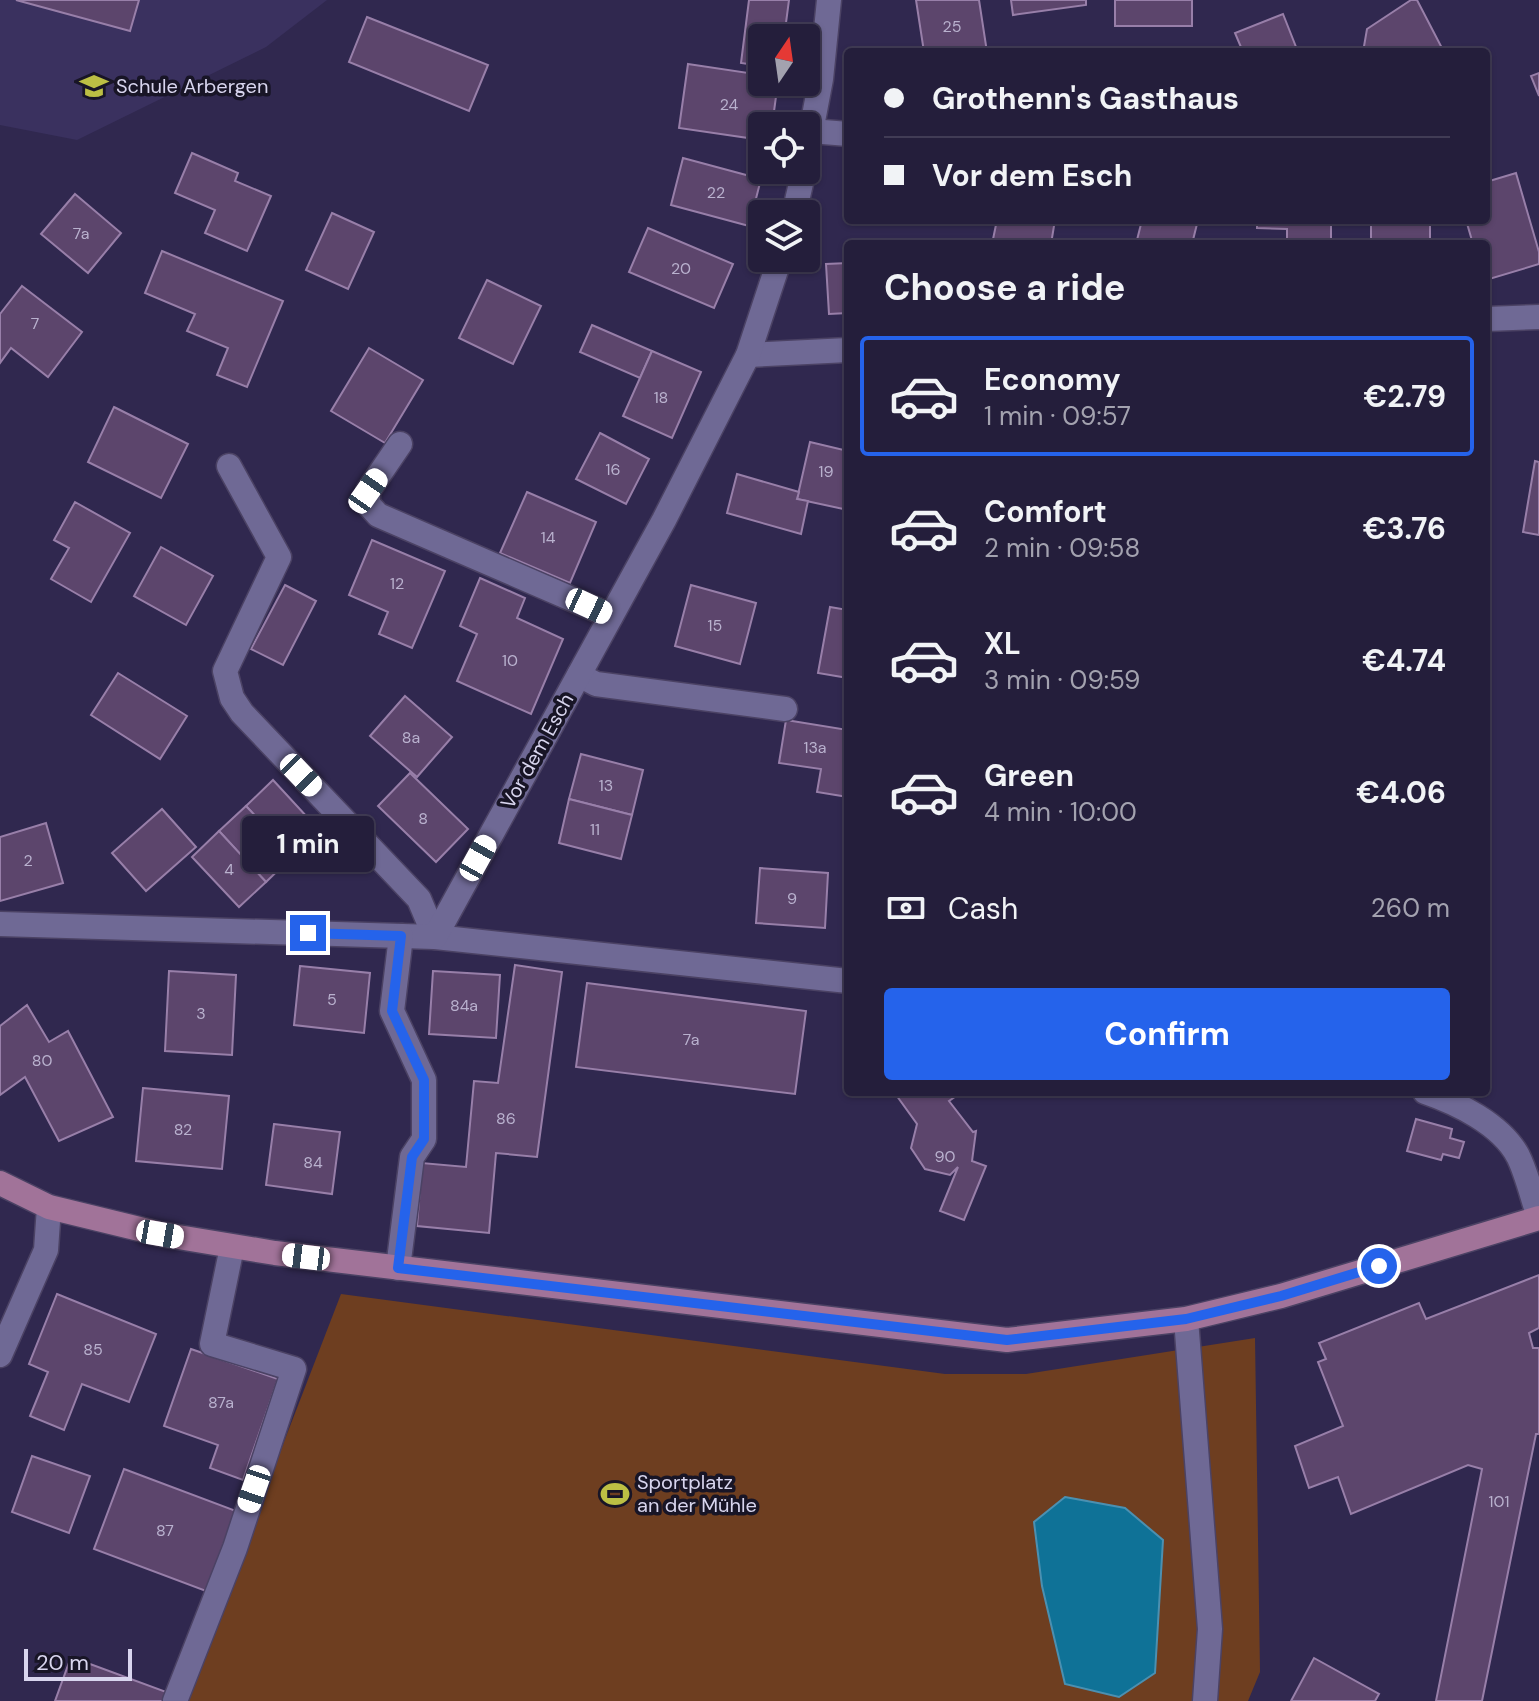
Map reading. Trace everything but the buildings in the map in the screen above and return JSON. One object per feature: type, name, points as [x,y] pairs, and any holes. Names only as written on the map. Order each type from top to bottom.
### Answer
[{"type":"main road","points":[[0,1183],[49,1207],[160,1234],[232,1247],[1007,1340],[1186,1319],[1281,1296],[1539,1217]]},
{"type":"street","points":[[815,112],[829,0]]},
{"type":"street","points":[[820,132],[844,134]]},
{"type":"street","name":"Vor dem Esch","points":[[435,937],[611,616],[748,355],[775,272]]},
{"type":"street","points":[[1490,319],[1539,317]]},
{"type":"street","points":[[748,355],[844,350]]},
{"type":"street","points":[[400,444],[368,491],[368,504],[378,515],[611,616]]},
{"type":"street","points":[[229,466],[279,557],[225,671],[232,698],[242,713],[419,899],[435,937]]},
{"type":"street","points":[[579,675],[596,684],[785,709]]},
{"type":"street","points":[[0,924],[435,937],[844,981]]},
{"type":"street","points":[[398,1268],[412,1157],[424,1139],[424,1080],[392,1011],[401,936]]},
{"type":"street","points":[[1437,1096],[1451,1101],[1488,1124],[1517,1154],[1539,1217]]},
{"type":"street","points":[[0,1355],[46,1250],[49,1207]]},
{"type":"street","points":[[175,1701],[235,1548],[294,1369],[212,1344],[232,1247]]},
{"type":"street","points":[[1186,1319],[1210,1629],[1205,1701]]},
{"type":"shaded area","name":"Schule Arbergen","points":[[0,0],[327,0],[266,47],[77,140],[0,125]]},
{"type":"shaded area","points":[[341,1294],[945,1374],[1026,1374],[1255,1338],[1260,1672],[1248,1701],[184,1701]],"holes":[[[1125,1508],[1163,1541],[1155,1673],[1065,1684],[1042,1586],[1035,1523]]]},
{"type":"water","points":[[1065,1497],[1125,1508],[1163,1540],[1155,1673],[1119,1697],[1065,1684],[1042,1586],[1034,1522]]},
{"type":"place","name":"Schule Arbergen","points":[[94,86]]},
{"type":"place","name":"Sportplatz an der Mühle","points":[[615,1494]]},
{"type":"route","points":[[308,933],[401,936],[392,1011],[424,1080],[424,1139],[412,1157],[398,1268],[1007,1340],[1186,1319],[1281,1296],[1379,1266]]}]
